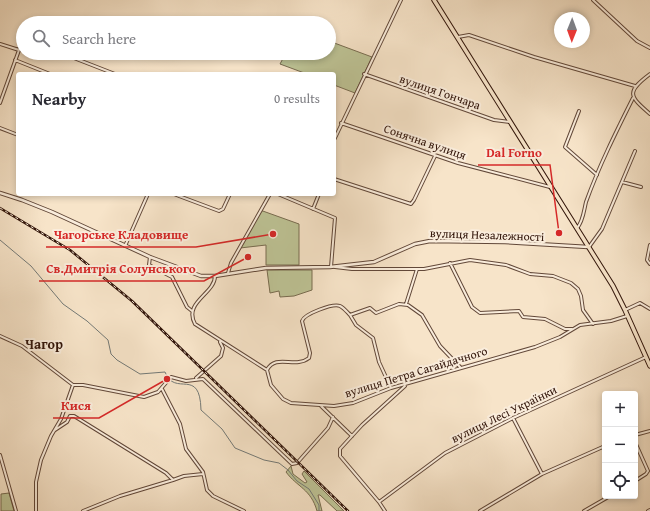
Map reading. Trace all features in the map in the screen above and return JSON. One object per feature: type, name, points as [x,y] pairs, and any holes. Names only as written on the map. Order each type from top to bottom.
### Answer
[{"type":"main road","points":[[434,0],[588,247],[628,315],[650,366]]},
{"type":"street","points":[[336,135],[364,74],[401,0]]},
{"type":"street","points":[[593,0],[637,41],[650,48]]},
{"type":"street","points":[[457,38],[468,34],[534,58],[635,86]]},
{"type":"street","points":[[0,44],[16,49]]},
{"type":"street","points":[[0,103],[16,60],[45,72]]},
{"type":"street","points":[[79,60],[111,72]]},
{"type":"street","name":"вулиця Гончара","points":[[364,74],[494,120],[510,122]]},
{"type":"street","points":[[576,229],[580,225],[597,175],[633,97],[635,86],[650,74]]},
{"type":"street","points":[[633,97],[650,114]]},
{"type":"street","points":[[579,111],[566,147],[597,175]]},
{"type":"street","name":"Сонячна вулиця","points":[[341,123],[435,156],[551,187]]},
{"type":"street","points":[[0,128],[16,133]]},
{"type":"street","points":[[588,247],[601,231],[635,151]]},
{"type":"street","points":[[336,180],[411,204],[435,156]]},
{"type":"street","points":[[622,182],[641,187]]},
{"type":"street","name":"вулиця Незалежності","points":[[0,193],[52,212],[150,257],[201,276],[215,276],[266,268],[333,267],[374,262],[415,244],[430,240],[505,242],[588,247]]},
{"type":"street","points":[[125,246],[147,196]]},
{"type":"street","points":[[182,196],[218,210],[223,209],[229,196]]},
{"type":"street","points":[[228,273],[231,263],[269,196]]},
{"type":"street","points":[[283,196],[335,218],[333,267],[352,269],[418,269],[470,260],[506,265],[530,274],[562,278],[578,289],[583,310],[593,324]]},
{"type":"street","points":[[313,209],[318,196]]},
{"type":"street","points":[[650,245],[647,260],[650,264]]},
{"type":"street","points":[[150,257],[149,265],[172,277],[188,307],[192,311],[193,319],[196,324],[219,341],[267,370],[279,362],[297,364],[309,358],[310,353],[302,321],[305,315],[335,306],[343,307],[356,325],[373,338],[379,361],[391,388]]},
{"type":"street","points":[[450,263],[472,307],[480,312],[519,311],[523,317],[545,319],[565,329],[572,330]]},
{"type":"street","points":[[406,304],[418,269]]},
{"type":"street","points":[[192,311],[198,301],[214,282],[215,276]]},
{"type":"street","points":[[625,310],[640,303],[650,308]]},
{"type":"street","points":[[350,315],[370,308],[376,313],[399,304],[406,304],[422,315],[440,346],[460,367]]},
{"type":"street","name":"вулиця Петра Сагайдачного","points":[[267,370],[271,385],[283,399],[291,403],[322,406],[353,403],[391,388],[460,367],[535,347],[560,337],[580,326],[611,321],[628,315]]},
{"type":"street","points":[[0,336],[22,346],[73,385],[83,385],[141,397],[153,395],[162,389],[172,376],[186,381],[202,378],[292,464],[296,463],[321,436],[328,428],[333,418]]},
{"type":"street","points":[[196,378],[222,354],[224,348],[219,341]]},
{"type":"street","name":"вулиця Лесі Українки","points":[[379,502],[440,456],[513,418],[646,357]]},
{"type":"street","points":[[385,511],[340,456],[340,449],[362,425],[407,384]]},
{"type":"street","points":[[36,511],[36,482],[41,460],[73,385]]},
{"type":"street","points":[[162,389],[180,424],[186,448],[204,474],[206,489],[210,495],[244,511]]},
{"type":"street","points":[[322,406],[352,436]]},
{"type":"street","points":[[55,430],[67,422],[70,416],[75,416],[166,473],[173,480]]},
{"type":"street","points":[[513,418],[542,474]]},
{"type":"street","points":[[638,434],[650,431]]},
{"type":"street","points":[[480,511],[542,474],[602,447]]},
{"type":"street","points":[[638,448],[647,468],[647,474],[638,479]]},
{"type":"street","points":[[0,456],[16,511]]},
{"type":"street","points":[[83,511],[120,496],[184,476],[204,474]]},
{"type":"street","points":[[584,511],[605,499]]},
{"type":"green space","points":[[336,44],[372,57],[355,93],[336,86],[336,72],[302,72],[280,64],[282,60],[336,60]]},
{"type":"green space","points":[[260,210],[299,224],[299,265],[266,265],[266,245],[240,248]]},
{"type":"green space","points":[[267,270],[312,270],[312,290],[294,296],[280,297],[279,291],[270,293]]},
{"type":"green space","points":[[291,466],[293,474],[305,483],[307,482],[302,474],[304,471],[344,511],[337,511],[320,495],[318,495],[322,511],[317,511],[311,498],[286,472]]},
{"type":"green space","points":[[9,493],[14,511],[1,511],[1,494]]},
{"type":"waterway","points":[[0,240],[31,266],[63,304],[87,321],[108,340],[111,354],[117,360],[140,374],[165,372],[169,379],[175,383],[192,385],[200,397],[201,410],[222,429],[235,448],[264,460],[279,463],[288,470],[297,481],[309,489],[319,505],[319,511]]},
{"type":"railway","points":[[0,208],[70,250],[132,301],[348,511]]},
{"type":"place","name":"Dal Forno","points":[[559,233]]},
{"type":"place","name":"Чагорське Кладовище","points":[[273,234]]},
{"type":"place","name":"Св.Дмитрія Солунського","points":[[248,257]]},
{"type":"place","name":"Кися","points":[[167,379]]},
{"type":"district","name":"Чагор","points":[[44,344]]}]
